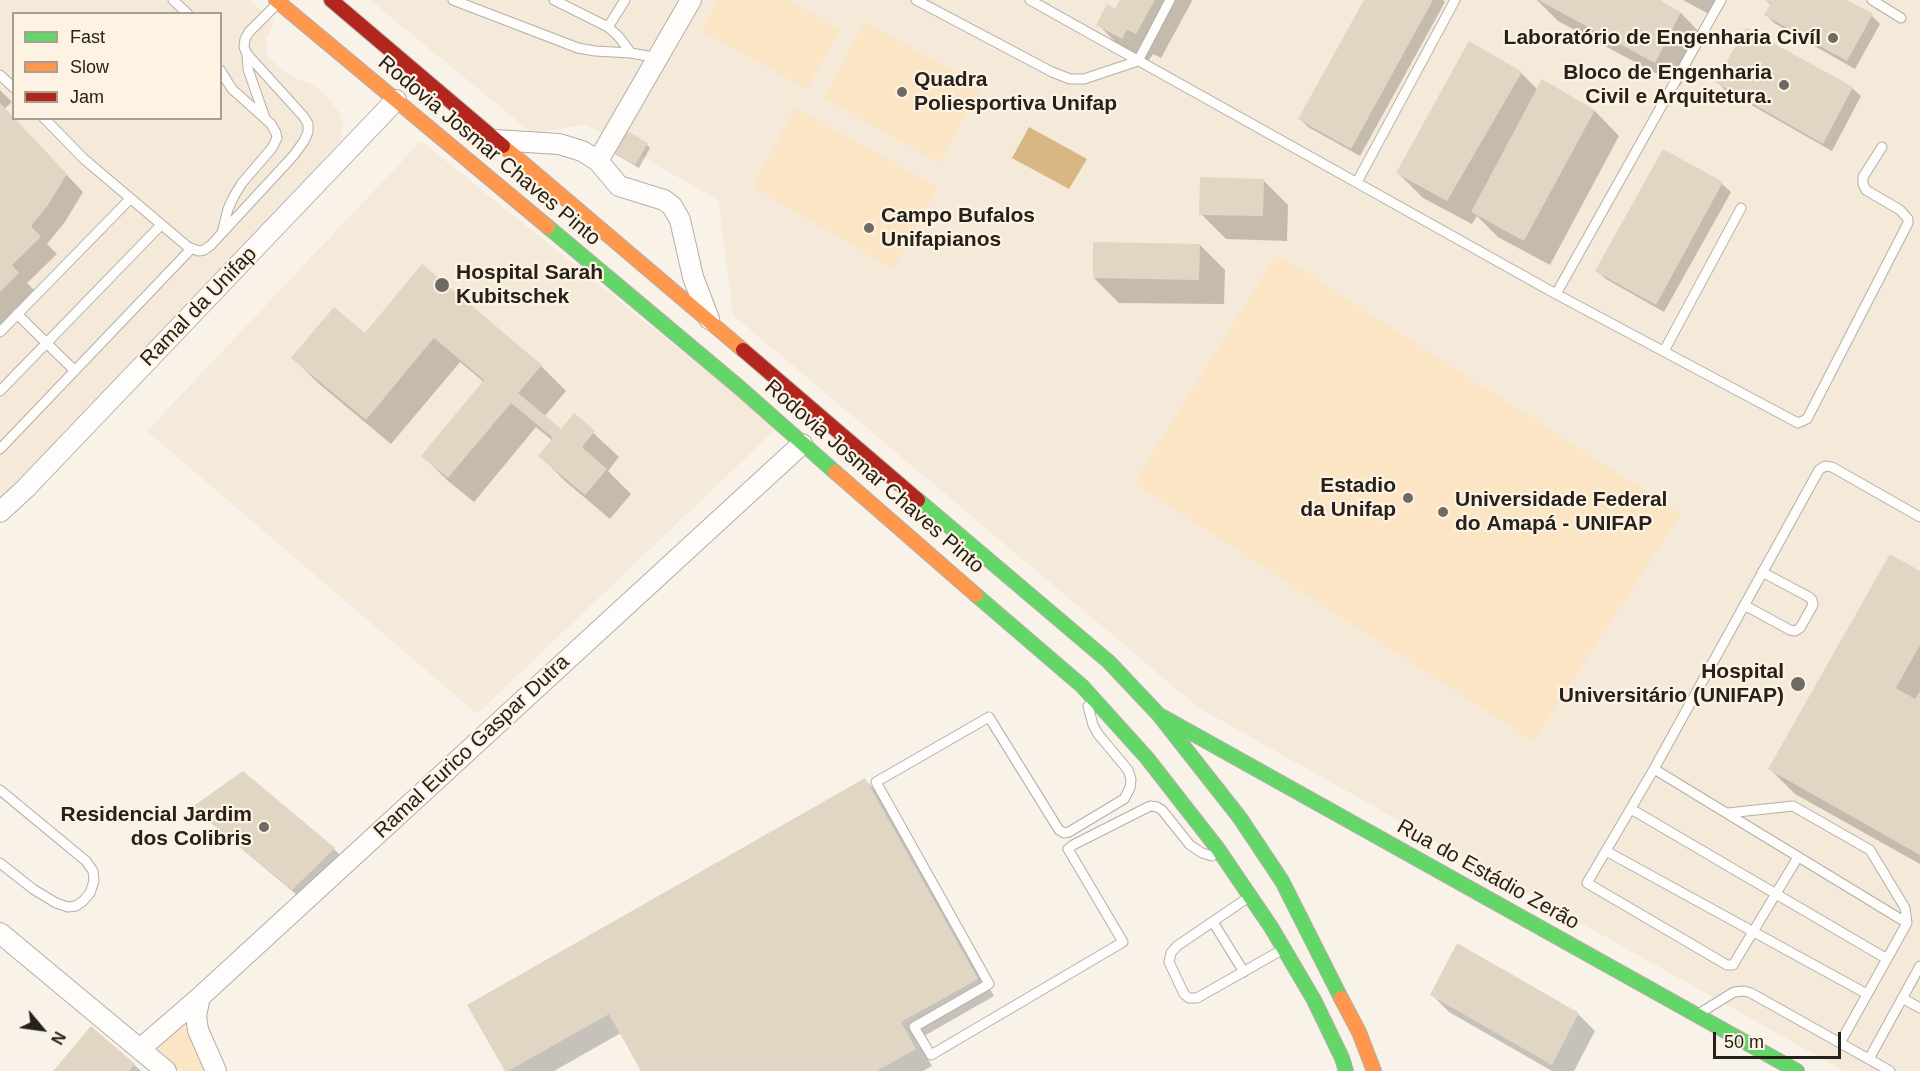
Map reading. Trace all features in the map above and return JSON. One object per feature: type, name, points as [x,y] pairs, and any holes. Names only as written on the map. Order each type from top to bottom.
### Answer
[{"type":"main road","name":"Rodovia Josmar Chaves Pinto","points":[[331,0],[1109,662],[1159,715],[1240,818],[1282,881],[1359,1032],[1374,1071]]},
{"type":"main road","name":"Rodovia Josmar Chaves Pinto","points":[[277,1],[740,388],[1082,686],[1147,758],[1226,860],[1285,949],[1314,1000],[1346,1071]]},
{"type":"main road","name":"Rua do Estádio Zerão","points":[[1159,715],[1797,1071]]},
{"type":"street","points":[[598,161],[691,0]]},
{"type":"street","name":"Ramal da Unifap","points":[[0,512],[25,489],[396,100]]},
{"type":"street","points":[[494,140],[559,144],[582,151],[598,161],[619,186],[664,200],[672,206],[680,220],[693,277],[711,324]]},
{"type":"street","name":"Ramal Eurico Gaspar Dutra","points":[[140,1049],[200,997],[802,444]]},
{"type":"street","points":[[0,933],[166,1071]]},
{"type":"street","points":[[200,997],[196,1015],[198,1030],[216,1071]]},
{"type":"lane","points":[[172,0],[186,12]]},
{"type":"lane","points":[[453,0],[578,48],[658,58]]},
{"type":"lane","points":[[554,0],[608,27],[631,53]]},
{"type":"lane","points":[[608,27],[625,0]]},
{"type":"lane","points":[[916,0],[1052,72],[1071,79],[1084,80],[1138,61],[1170,0]]},
{"type":"lane","points":[[1030,0],[1556,294],[1798,423],[1807,419],[1908,223],[1908,219],[1900,210],[1866,190],[1863,184],[1863,177],[1882,147]]},
{"type":"lane","points":[[1357,182],[1455,0]]},
{"type":"lane","points":[[1556,294],[1721,0]]},
{"type":"lane","points":[[1872,0],[1901,18]]},
{"type":"lane","points":[[265,120],[250,75],[244,47],[249,32],[277,1]]},
{"type":"lane","points":[[46,120],[84,159],[161,225],[192,249],[204,250],[222,234],[294,155],[308,132],[308,124],[304,117],[247,54]]},
{"type":"lane","points":[[222,73],[232,89],[276,132],[277,138],[272,148],[234,196],[228,209],[222,234]]},
{"type":"lane","points":[[0,75],[12,86]]},
{"type":"lane","points":[[0,332],[130,199]]},
{"type":"lane","points":[[1664,351],[1741,208]]},
{"type":"lane","points":[[0,391],[161,225]]},
{"type":"lane","points":[[0,449],[192,249]]},
{"type":"lane","points":[[17,314],[75,371]]},
{"type":"lane","points":[[1798,857],[1734,965],[1727,965],[1587,883],[1654,769],[1819,470],[1825,465],[1832,467],[1920,517]]},
{"type":"lane","points":[[1744,605],[1795,631],[1800,628],[1809,613],[1813,605],[1809,597],[1762,572]]},
{"type":"lane","points":[[1082,686],[1093,725],[1128,770],[1131,779],[1130,788],[1124,799],[1069,832],[1064,833],[1059,830],[989,717],[876,782],[989,984],[914,1028],[931,1055],[1123,942],[1068,849],[1073,845],[1150,806],[1162,810],[1190,845],[1202,853],[1226,860]]},
{"type":"lane","points":[[1654,769],[1907,924]]},
{"type":"lane","points":[[0,790],[86,861],[93,871],[94,881],[90,893],[83,901],[76,906],[68,907],[56,903],[33,889],[0,863]]},
{"type":"lane","points":[[1728,813],[1793,806],[1869,850],[1905,908],[1907,924],[1840,1043]]},
{"type":"lane","points":[[1631,809],[1887,959]]},
{"type":"lane","points":[[1606,850],[1867,994]]},
{"type":"lane","points":[[1250,896],[1177,946],[1171,953],[1169,962],[1184,994],[1190,998],[1197,998],[1285,949]]},
{"type":"lane","points":[[1213,922],[1244,972]]},
{"type":"lane","points":[[1869,1059],[1920,966]]},
{"type":"lane","points":[[1696,1015],[1734,992],[1751,993],[1890,1071]]},
{"type":"lane","points":[[1902,998],[1920,1008]]},
{"type":"shaded area","points":[[0,0],[249,0],[274,21],[266,39],[266,53],[281,70],[312,84],[323,92],[339,112],[343,125],[341,140],[13,506],[0,513]]},
{"type":"shaded area","name":"Universidade Federal do Amapá - UNIFAP","points":[[370,0],[1920,0],[1920,1071],[1844,1071],[1199,708],[733,315],[718,200],[585,124],[533,134]]},
{"type":"shaded area","points":[[718,0],[787,0],[840,29],[807,89],[702,31]]},
{"type":"shaded area","name":"Quadra Poliesportiva Unifap","points":[[865,22],[981,86],[939,163],[824,98]]},
{"type":"shaded area","name":"Campo Bufalos Unifapianos","points":[[795,108],[938,187],[893,269],[753,187]]},
{"type":"shaded area","points":[[1029,127],[1087,159],[1069,189],[1012,158]]},
{"type":"shaded area","name":"Hospital Sarah Kubitschek","points":[[421,141],[777,428],[477,714],[147,431]]},
{"type":"shaded area","name":"Estadio da Unifap","points":[[1277,254],[1681,514],[1533,741],[1134,483]]},
{"type":"shaded area","points":[[189,1019],[206,1071],[179,1071],[159,1055],[157,1043]]},
{"type":"building","points":[[1120,0],[1155,0],[1136,34],[1127,30],[1122,39],[1096,25],[1107,4],[1115,9]]},
{"type":"building","points":[[1364,0],[1433,0],[1351,149],[1298,119]]},
{"type":"building","points":[[1538,0],[1660,0],[1681,12],[1655,63]]},
{"type":"building","name":"Laboratório de Engenharia Civíl","points":[[1765,0],[1847,0],[1873,14],[1847,61],[1764,15],[1771,3]]},
{"type":"building","name":"Bloco de Engenharia Civil e Arquitetura.","points":[[1746,28],[1853,87],[1823,144],[1715,82]]},
{"type":"building","points":[[1469,41],[1522,72],[1447,201],[1396,173]]},
{"type":"building","points":[[1542,79],[1595,110],[1524,241],[1471,212]]},
{"type":"building","points":[[0,103],[12,116],[12,120],[16,120],[67,174],[48,205],[31,226],[41,237],[12,265],[19,273],[0,292]]},
{"type":"building","points":[[610,121],[648,143],[635,165],[597,143]]},
{"type":"building","points":[[1663,149],[1723,182],[1656,305],[1595,271]]},
{"type":"building","points":[[1200,177],[1264,179],[1263,216],[1199,215]]},
{"type":"building","points":[[1093,242],[1200,244],[1199,280],[1093,278]]},
{"type":"building","points":[[422,264],[542,365],[518,393],[561,429],[574,413],[595,431],[582,447],[607,469],[585,495],[538,456],[553,438],[511,403],[448,478],[421,456],[484,380],[434,338],[366,420],[291,358],[334,307],[365,333]]},
{"type":"building","points":[[1890,554],[1920,571],[1920,645],[1896,688],[1915,699],[1920,691],[1920,855],[1768,769]]},
{"type":"building","name":"Residencial Jardim dos Colibris","points":[[243,771],[335,848],[292,890],[192,807]]},
{"type":"building","points":[[865,778],[978,979],[901,1022],[916,1049],[877,1071],[641,1071],[609,1014],[505,1071],[467,1005]]},
{"type":"building","points":[[1457,943],[1579,1013],[1552,1065],[1430,995]]},
{"type":"building","points":[[91,1026],[135,1064],[129,1071],[53,1071]]},
{"type":"traffic: fast","points":[[548,227],[740,388],[835,472]]},
{"type":"traffic: fast","points":[[918,500],[1109,662],[1159,715],[1240,818],[1282,881],[1341,998]]},
{"type":"traffic: fast","points":[[976,595],[1082,686],[1147,758],[1218,849],[1271,927],[1314,1000],[1346,1071]]},
{"type":"traffic: fast","points":[[1163,717],[1797,1071]]},
{"type":"traffic: slow","points":[[276,0],[548,227]]},
{"type":"traffic: slow","points":[[503,146],[743,350]]},
{"type":"traffic: slow","points":[[835,472],[976,595]]},
{"type":"traffic: slow","points":[[1341,998],[1359,1032],[1374,1071]]},
{"type":"traffic: jam","points":[[331,0],[503,146]]},
{"type":"traffic: jam","points":[[743,350],[918,500]]},
{"type":"place","name":"Laboratório de Engenharia Civíl","points":[[1833,38]]},
{"type":"place","name":"Bloco de Engenharia Civil e Arquitetura.","points":[[1784,85]]},
{"type":"place","name":"Quadra Poliesportiva Unifap","points":[[902,92]]},
{"type":"place","name":"Campo Bufalos Unifapianos","points":[[869,228]]},
{"type":"place","name":"Hospital Sarah Kubitschek","points":[[442,285]]},
{"type":"place","name":"Estadio da Unifap","points":[[1408,498]]},
{"type":"place","name":"Universidade Federal do Amapá - UNIFAP","points":[[1443,512]]},
{"type":"place","name":"Hospital Universitário (UNIFAP)","points":[[1798,684]]},
{"type":"place","name":"Residencial Jardim dos Colibris","points":[[264,827]]}]
